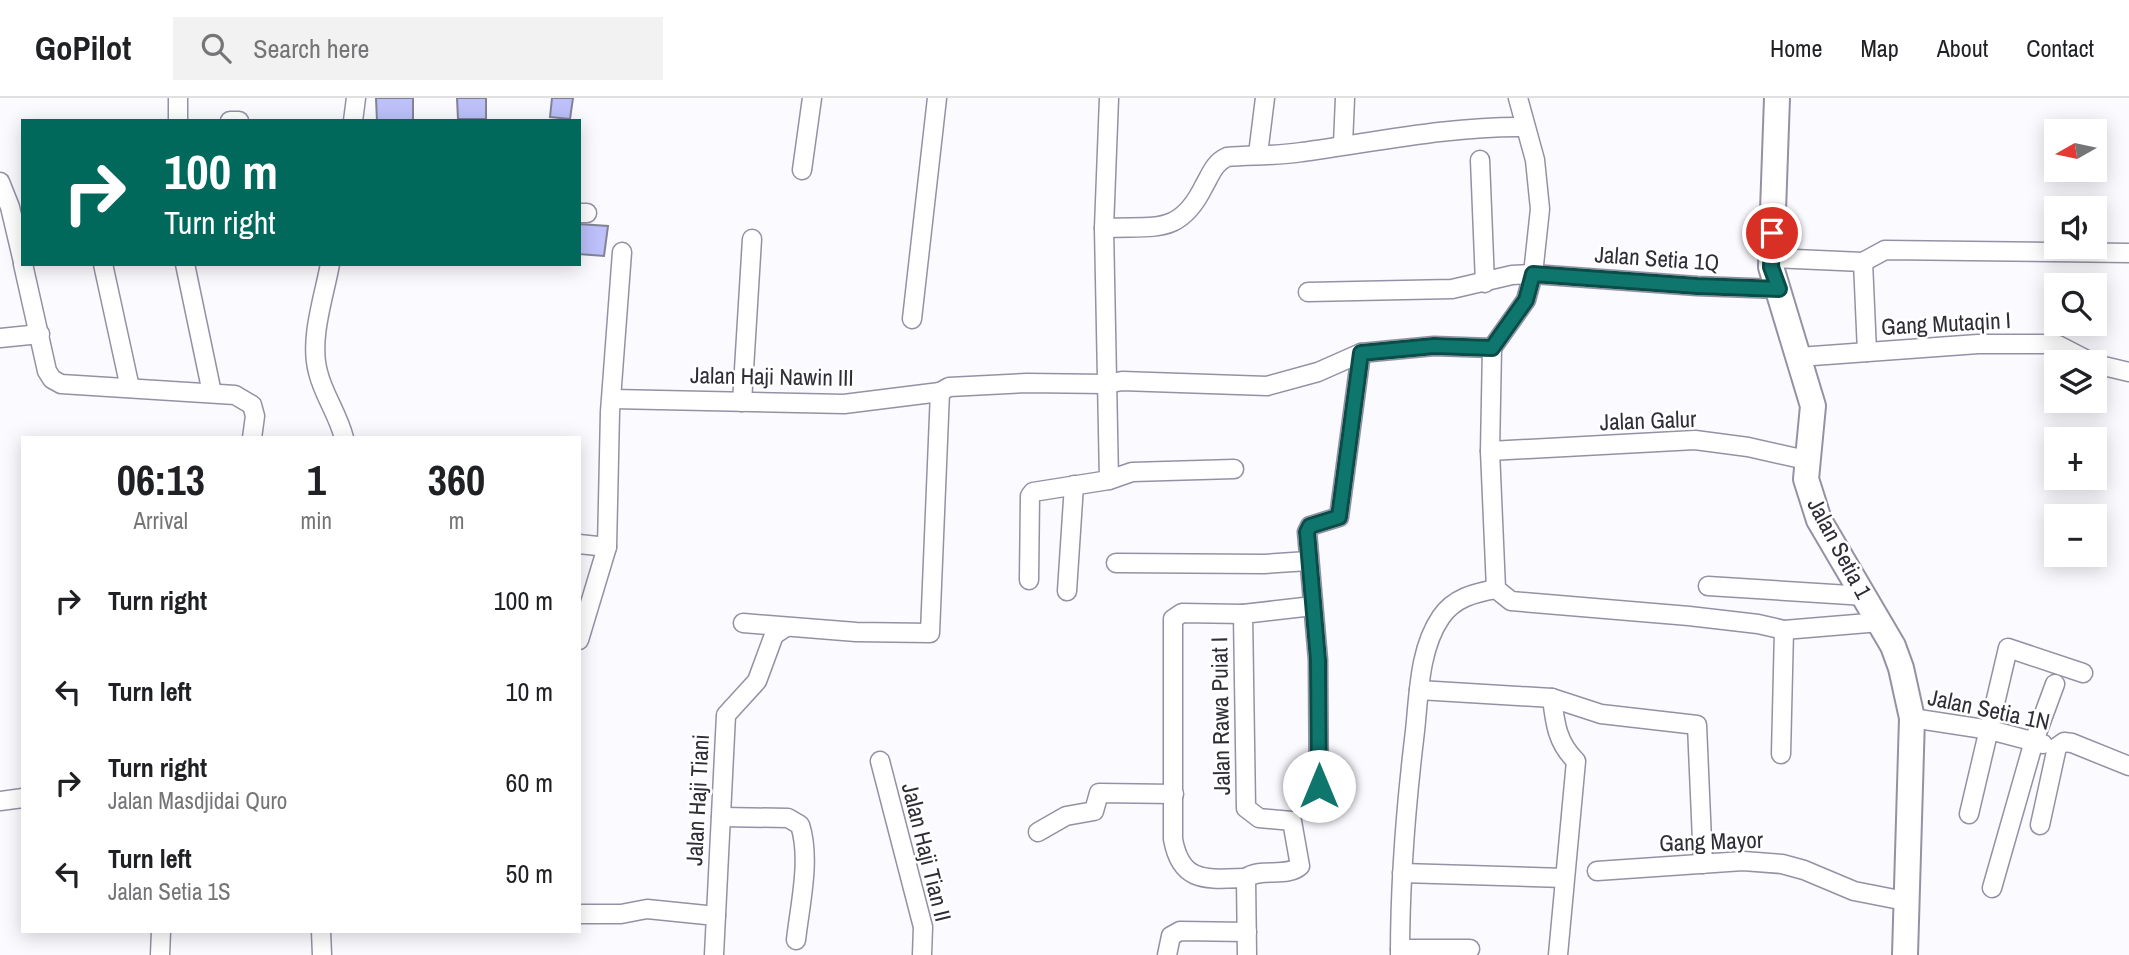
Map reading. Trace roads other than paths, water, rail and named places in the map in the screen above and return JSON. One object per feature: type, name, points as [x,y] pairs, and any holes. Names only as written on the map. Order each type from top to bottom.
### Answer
[{"type":"street","points":[[178,98],[178,119]]},
{"type":"street","points":[[353,119],[356,98]]},
{"type":"street","points":[[802,170],[812,98]]},
{"type":"street","points":[[912,319],[937,98]]},
{"type":"street","points":[[1109,98],[1104,228],[1110,480]]},
{"type":"street","points":[[1258,154],[1265,98]]},
{"type":"street","points":[[1343,144],[1345,98]]},
{"type":"street","points":[[1496,589],[1490,451],[1492,348],[1526,300],[1533,274],[1540,209],[1535,160],[1518,98]]},
{"type":"street","name":"Jalan Setia 1","points":[[1777,98],[1771,258],[1813,406],[1806,460],[1809,489],[1819,520],[1880,622],[1901,668],[1912,718],[1905,955]]},
{"type":"street","points":[[1104,228],[1166,225],[1180,220],[1195,205],[1217,162],[1227,157],[1298,153],[1343,144],[1386,141],[1428,131],[1525,127]]},
{"type":"street","points":[[1480,160],[1485,283]]},
{"type":"street","points":[[0,182],[10,207],[21,254]]},
{"type":"street","points":[[742,402],[752,239]]},
{"type":"street","points":[[1771,258],[1863,262],[1885,250],[2129,253]]},
{"type":"street","points":[[581,633],[607,547],[610,412],[622,252]]},
{"type":"street","points":[[1863,262],[1867,352]]},
{"type":"street","points":[[24,266],[47,371],[52,379],[61,384],[235,395],[252,405],[255,416],[252,436]]},
{"type":"street","points":[[103,266],[130,388]]},
{"type":"street","points":[[185,266],[212,393]]},
{"type":"street","points":[[330,266],[315,357],[318,374],[338,417],[343,436]]},
{"type":"street","name":"Jalan Setia 1Q","points":[[1308,292],[1452,289],[1512,275],[1533,274],[1779,289]]},
{"type":"street","points":[[0,338],[40,334]]},
{"type":"street","name":"Gang Mutaqin I","points":[[1799,357],[1978,344],[2046,344],[2059,345],[2068,350]]},
{"type":"street","name":"Jalan Haji Nawin III","points":[[613,399],[844,404],[940,392],[949,387],[1002,384],[1106,384],[1122,381],[1267,386],[1318,372],[1361,353],[1434,346],[1492,348]]},
{"type":"street","points":[[1319,812],[1318,660],[1308,561],[1308,528],[1339,517],[1361,353]]},
{"type":"street","name":"Gang Mutaqin I","points":[[2107,366],[2129,372]]},
{"type":"street","points":[[743,623],[856,632],[930,633],[940,392]]},
{"type":"street","name":"Jalan Galur","points":[[1490,451],[1695,440],[1748,447],[1806,460]]},
{"type":"street","points":[[1029,580],[1030,496],[1037,491],[1110,480],[1132,471],[1234,469]]},
{"type":"street","points":[[1067,591],[1074,485]]},
{"type":"street","points":[[581,544],[607,547]]},
{"type":"street","points":[[1116,564],[1264,564],[1308,561]]},
{"type":"street","points":[[1708,586],[1865,596]]},
{"type":"street","points":[[1470,949],[1400,952],[1402,873],[1419,690],[1428,644],[1442,615],[1456,602],[1472,593],[1496,589],[1511,601],[1689,616],[1758,624],[1784,630],[1880,622]]},
{"type":"street","name":"Jalan Rawa Puiat I","points":[[1174,794],[1173,839],[1179,864],[1187,872],[1198,877],[1246,877],[1252,873],[1293,871],[1300,866],[1292,821],[1259,818],[1246,808],[1243,614],[1312,606]]},
{"type":"street","points":[[1038,832],[1066,817],[1094,811],[1099,793],[1174,794],[1173,619],[1182,613],[1243,614]]},
{"type":"street","name":"Jalan Haji Tiani","points":[[714,955],[726,715],[757,681],[774,635],[786,626]]},
{"type":"street","points":[[1781,754],[1784,630]]},
{"type":"street","points":[[1969,814],[2008,648],[2083,673]]},
{"type":"street","points":[[1992,888],[2034,741],[2054,684]]},
{"type":"street","points":[[1419,690],[1552,698],[1601,714],[1697,726],[1703,863]]},
{"type":"street","points":[[1552,698],[1556,730],[1566,752],[1576,761],[1558,955]]},
{"type":"street","name":"Jalan Setia 1N","points":[[1912,718],[1990,730],[2057,747],[2064,742],[2072,743],[2129,766]]},
{"type":"street","points":[[2040,825],[2057,747]]},
{"type":"street","name":"Jalan Haji Tian II","points":[[880,761],[923,927],[922,955]]},
{"type":"street","points":[[0,801],[21,798]]},
{"type":"street","points":[[721,817],[788,818],[800,825],[803,835],[803,872],[796,940]]},
{"type":"street","name":"Gang Mayor","points":[[1597,871],[1742,861],[1792,866],[1854,891],[1905,901]]},
{"type":"street","points":[[1402,873],[1564,878]]},
{"type":"street","points":[[1246,877],[1247,955]]},
{"type":"street","points":[[581,914],[621,914],[647,909],[716,916]]},
{"type":"street","points":[[1167,955],[1171,936],[1180,931],[1247,932]]},
{"type":"street","points":[[160,955],[161,933]]},
{"type":"street","points":[[321,933],[322,955]]}]
